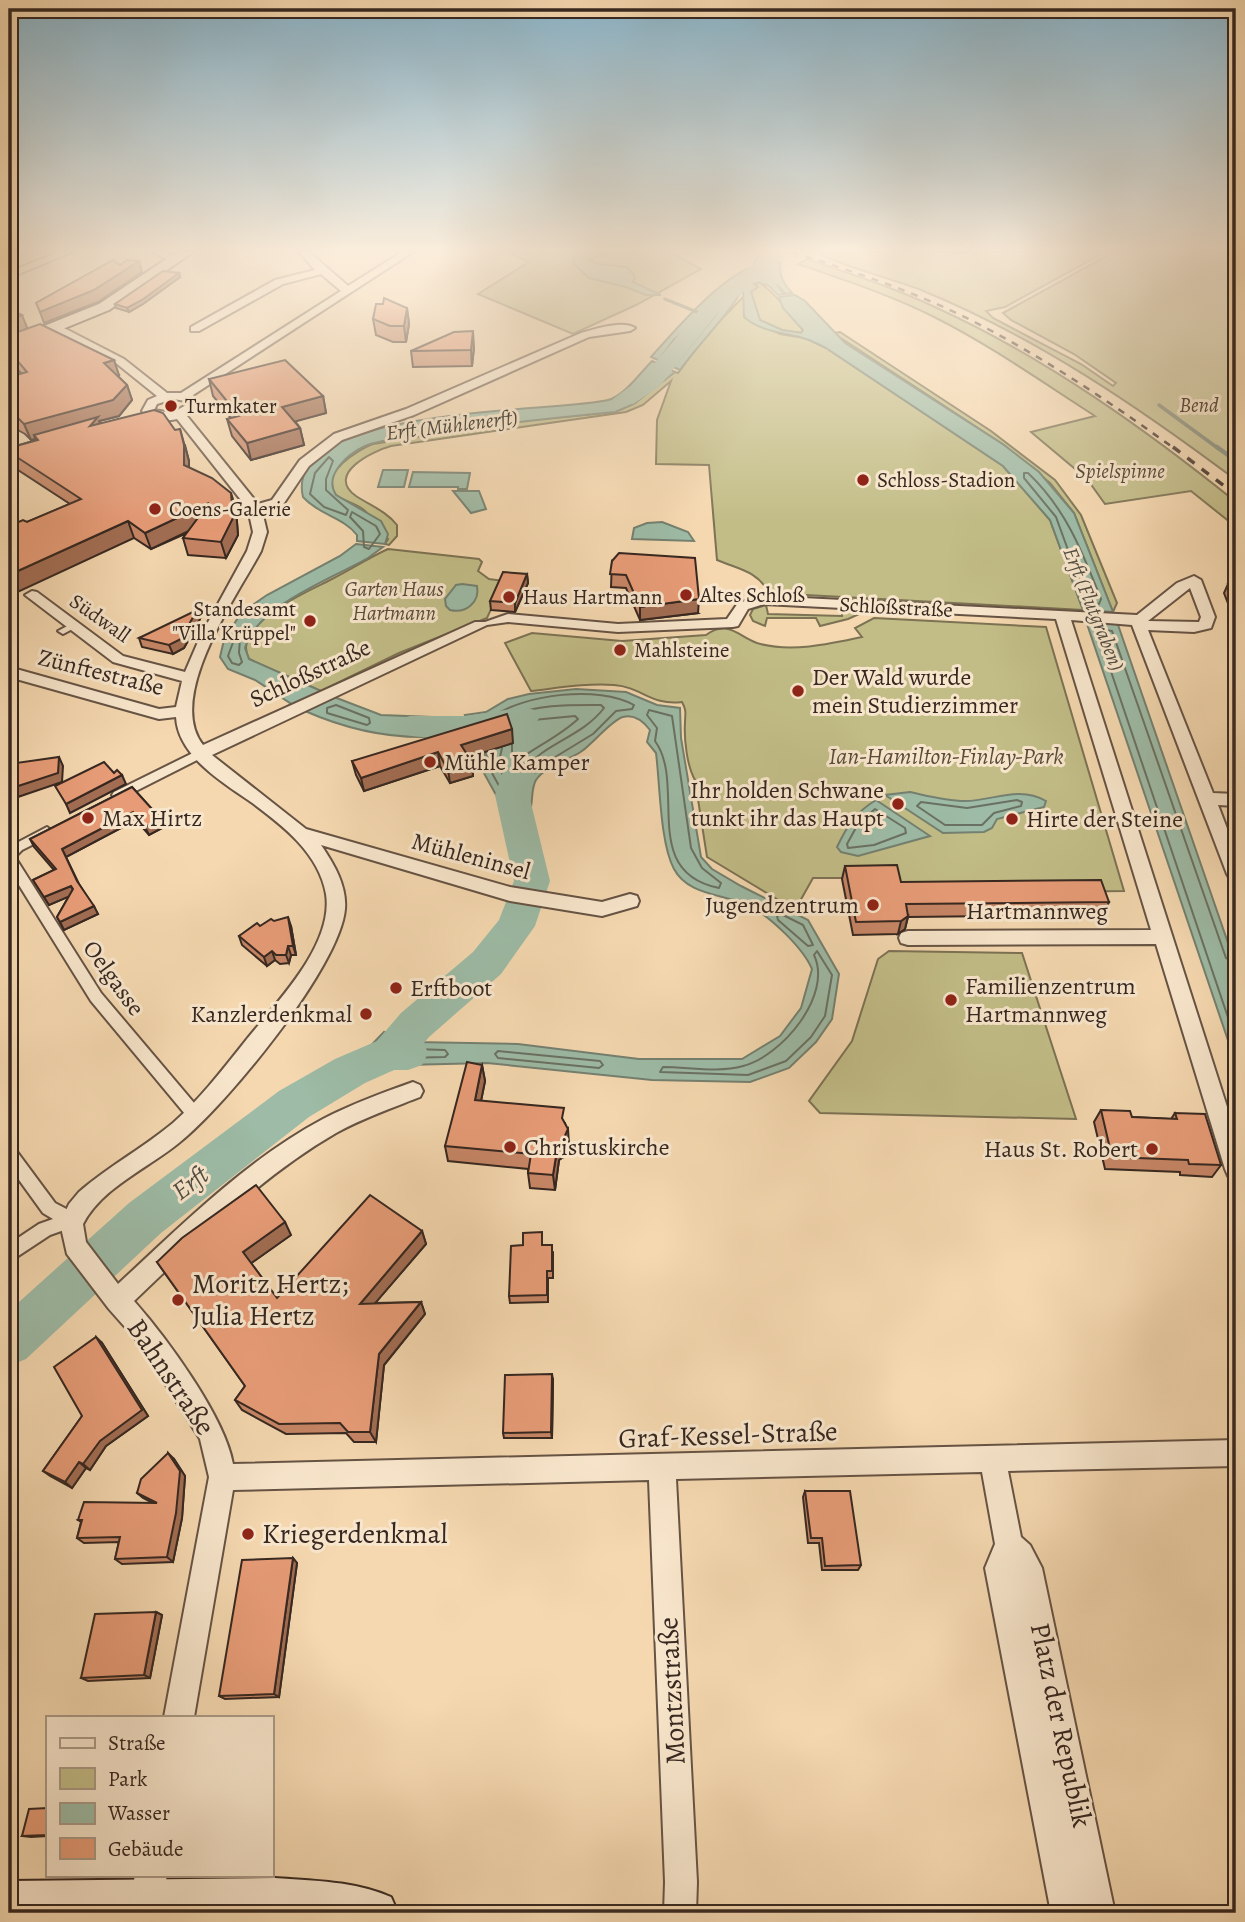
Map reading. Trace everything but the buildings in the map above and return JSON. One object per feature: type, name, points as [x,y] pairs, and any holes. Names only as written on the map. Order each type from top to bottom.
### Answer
[{"type":"main road","points":[[9,1904],[147,1896],[309,1902],[375,1913]]},
{"type":"street","points":[[82,342],[120,362],[165,397]]},
{"type":"street","points":[[184,396],[193,401],[194,405],[180,415],[145,415],[148,405],[165,397],[184,396],[268,342]]},
{"type":"street","points":[[255,509],[276,503],[304,463],[323,446],[344,434],[406,414],[570,342]]},
{"type":"street","points":[[9,1254],[45,1228],[72,1220],[81,1206],[98,1191],[170,1138],[195,1115],[303,982],[321,953],[336,909],[334,886],[322,859],[302,834],[221,772],[201,753],[186,729],[183,711],[190,678],[257,543],[260,527],[255,509],[180,415]]},
{"type":"street","name":"Schloßstraße","points":[[201,753],[360,678],[486,623],[508,618],[618,628],[733,623],[738,610],[748,603],[758,601],[1115,617],[1139,623],[1194,628],[1206,625],[1208,617],[1194,580],[1182,586],[1139,623]]},
{"type":"street","name":"Südwall","points":[[32,595],[68,628],[118,659],[190,678]]},
{"type":"street","points":[[1062,615],[1236,1169]]},
{"type":"street","points":[[1139,623],[1236,874]]},
{"type":"street","name":"Zünftestraße","points":[[9,672],[159,714],[183,711]]},
{"type":"street","points":[[102,804],[201,753]]},
{"type":"street","points":[[1207,799],[1236,800]]},
{"type":"street","points":[[9,857],[17,848],[62,824]]},
{"type":"street","name":"Mühleninsel","points":[[302,834],[510,894],[602,909],[630,901]]},
{"type":"street","name":"Oelgasse","points":[[9,857],[96,997],[195,1115]]},
{"type":"street","name":"Hartmannweg","points":[[908,938],[1165,937]]},
{"type":"street","points":[[113,1296],[283,1156],[359,1110],[413,1091]]},
{"type":"street","points":[[9,1154],[49,1208],[72,1220]]},
{"type":"street","name":"Bahnstraße","points":[[72,1220],[71,1233],[77,1249],[113,1296],[149,1336],[210,1432],[220,1457],[222,1477],[179,1716]]},
{"type":"street","name":"Graf-Kessel-Straße","points":[[222,1477],[1236,1453]]},
{"type":"street","name":"Platz der Republik","points":[[992,1459],[1009,1544],[1028,1568],[1099,1913]]},
{"type":"street","name":"Montzstraße","points":[[662,1468],[680,1913]]},
{"type":"street","name":"Platz der Republik","points":[[1009,1544],[999,1568],[1067,1913]]},
{"type":"green space","name":"Schloss-Stadion","points":[[701,342],[813,342],[826,348],[1003,466],[1050,520],[1083,610],[769,593],[753,575],[717,560],[709,465],[656,464],[657,420],[671,381],[643,405],[626,412],[391,446],[364,458],[349,472],[346,480],[348,488],[397,525],[397,536],[389,545],[385,544],[388,539],[367,513],[335,494],[331,486],[332,478],[342,463],[373,444],[510,422],[615,412],[633,404],[675,372],[678,373]]},
{"type":"green space","points":[[846,342],[855,342],[991,431],[1055,480],[1081,515],[1117,603],[1113,612],[1074,513],[1050,483],[1004,445]]},
{"type":"green space","name":"Spielspinne","points":[[978,342],[1003,342],[1054,371],[1166,447],[1236,502],[1236,527],[1191,491],[1105,504],[1087,479],[1031,432],[1095,416]]},
{"type":"green space","name":"Bend","points":[[1028,342],[1038,342],[1081,364],[1113,386],[1116,383],[1051,342],[1236,342],[1236,480],[1123,400]]},
{"type":"green space","name":"Garten Haus Hartmann","points":[[388,549],[479,559],[482,562],[478,571],[489,579],[504,581],[487,618],[399,653],[321,691],[249,659],[246,646],[250,634],[260,622],[289,601]]},
{"type":"green space","points":[[766,605],[768,614],[842,616],[842,607],[868,610],[848,619],[820,626],[816,618],[767,618],[765,626],[753,621],[750,615],[753,609]]},
{"type":"green space","name":"Ian-Hamilton-Finlay-Park","points":[[874,618],[1046,627],[1124,891],[900,894],[894,878],[813,878],[795,910],[707,857],[695,780],[687,753],[685,708],[682,702],[654,699],[624,686],[614,685],[583,685],[531,691],[505,643],[532,633],[622,641],[706,635],[714,630],[727,629],[757,643],[796,647],[862,637],[855,628]]},
{"type":"green space","name":"Familienzentrum Hartmannweg","points":[[889,951],[1022,953],[1076,1119],[820,1113],[809,1101],[852,1041],[878,959]]},
{"type":"water","points":[[664,342],[703,342],[680,370],[651,357]]},
{"type":"water","name":"Erft (Flutgraben)","points":[[813,342],[844,342],[1004,445],[1039,472],[1074,513],[1113,612],[1083,610],[1050,520],[1003,466]]},
{"type":"water","points":[[652,361],[675,372],[634,404],[615,412],[499,424],[388,440],[372,443],[351,454],[335,473],[333,487],[336,495],[381,521],[388,534],[385,544],[357,541],[357,535],[351,529],[303,497],[308,467],[334,445],[376,429],[428,419],[608,400],[626,389]]},
{"type":"water","points":[[383,470],[408,470],[404,487],[378,487]]},
{"type":"water","points":[[413,472],[470,473],[467,489],[458,489],[409,487]]},
{"type":"water","points":[[453,491],[479,491],[486,509],[471,513]]},
{"type":"water","points":[[662,522],[688,532],[694,541],[632,539],[634,528],[647,523]]},
{"type":"water","points":[[356,544],[383,547],[280,606],[252,633],[245,648],[249,659],[321,691],[293,705],[255,680],[228,669],[220,657],[224,640],[241,613]]},
{"type":"water","points":[[456,585],[477,586],[474,602],[461,610],[450,610],[445,599]]},
{"type":"water","points":[[1086,621],[1117,622],[1236,966],[1236,1064]]},
{"type":"water","points":[[576,689],[626,692],[657,705],[680,708],[681,738],[701,857],[712,869],[808,920],[839,974],[832,1019],[816,1042],[789,1068],[750,1082],[652,1080],[487,1063],[404,1065],[368,1078],[354,1063],[384,1032],[415,1042],[518,1044],[639,1059],[742,1059],[780,1036],[801,1008],[812,969],[794,942],[749,906],[698,889],[680,878],[674,869],[663,829],[656,753],[647,742],[650,730],[635,717],[619,719],[582,751],[540,775],[533,787],[530,811],[520,814],[505,811],[475,757],[484,754],[488,758],[465,715],[486,712],[508,699],[529,694]]},
{"type":"water","points":[[334,697],[381,715],[458,718],[466,733],[425,737],[384,734],[344,725],[305,711]]},
{"type":"water","points":[[910,792],[958,801],[1026,794],[1046,801],[1044,807],[997,819],[992,828],[984,832],[943,833],[885,795]]},
{"type":"water","points":[[876,800],[930,836],[858,856],[841,852],[837,847],[848,826],[863,809]]},
{"type":"waterway","name":"Erft (Mühlenerft)","points":[[625,399],[651,382],[684,342]]},
{"type":"waterway","points":[[1159,405],[1219,449]]},
{"type":"waterway","points":[[1217,447],[1236,461]]},
{"type":"waterway","name":"Erft (Mühlenerft)","points":[[410,726],[465,726],[524,717]]},
{"type":"waterway","name":"Erft","points":[[391,1053],[415,1025],[487,963],[516,926],[532,881],[512,795],[520,765]]},
{"type":"waterway","name":"Erft","points":[[9,1342],[145,1218],[294,1104],[350,1071],[391,1053]]},
{"type":"waterway","name":"Erft","points":[[391,1053],[408,1053]]},
{"type":"railway","points":[[1011,342],[1082,385],[1175,449]]},
{"type":"railway","points":[[1173,447],[1236,495]]},
{"type":"place","name":"Turmkater","points":[[171,406]]},
{"type":"place","name":"Schloss-Stadion","points":[[863,480]]},
{"type":"place","name":"Coens-Galerie","points":[[155,509]]},
{"type":"place","name":"Altes Schloß","points":[[686,595]]},
{"type":"place","name":"Haus Hartmann","points":[[509,597]]},
{"type":"place","name":"Standesamt \"Villa Krüppel\"","points":[[310,621]]},
{"type":"place","name":"Mahlsteine","points":[[620,650]]},
{"type":"place","name":"Der Wald wurde mein Studierzimmer","points":[[798,691]]},
{"type":"place","name":"Mühle Kamper","points":[[430,762]]},
{"type":"place","name":"Ihr holden Schwane tunkt ihr das Haupt","points":[[898,804]]},
{"type":"place","name":"Max Hirtz","points":[[88,818]]},
{"type":"place","name":"Hirte der Steine","points":[[1012,819]]},
{"type":"place","name":"Jugendzentrum","points":[[873,905]]},
{"type":"place","name":"Erftboot","points":[[396,988]]},
{"type":"place","name":"Familienzentrum Hartmannweg","points":[[951,1000]]},
{"type":"place","name":"Kanzlerdenkmal","points":[[366,1014]]},
{"type":"place","name":"Christuskirche","points":[[510,1147]]},
{"type":"place","name":"Haus St. Robert","points":[[1152,1149]]},
{"type":"place","name":"Moritz Hertz; Julia Hertz","points":[[178,1300]]},
{"type":"place","name":"Kriegerdenkmal","points":[[248,1534]]}]
